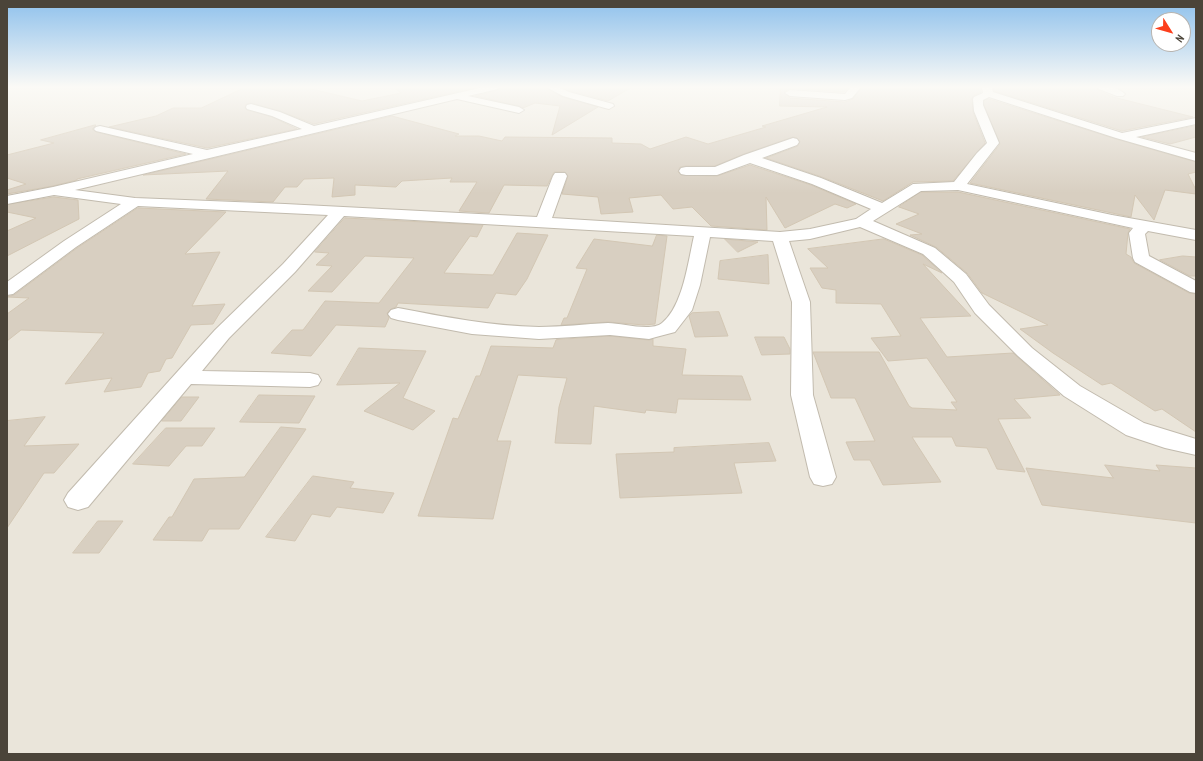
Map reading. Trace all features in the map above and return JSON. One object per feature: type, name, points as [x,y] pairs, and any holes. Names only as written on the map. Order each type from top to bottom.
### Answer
[{"type":"street","points":[[296,123],[313,130]]},
{"type":"street","points":[[11,197],[54,191],[207,153],[345,123]]},
{"type":"street","points":[[958,186],[993,143],[984,123]]},
{"type":"street","points":[[1080,123],[1120,136],[1196,157]]},
{"type":"street","points":[[1120,136],[1188,123]]},
{"type":"street","points":[[100,129],[207,153]]},
{"type":"street","points":[[686,171],[717,171],[793,142]]},
{"type":"street","points":[[748,158],[773,165],[828,185],[883,209]]},
{"type":"street","points":[[543,222],[560,176]]},
{"type":"street","points":[[54,191],[135,202],[543,222],[780,238],[810,234],[862,222],[918,187],[958,186],[1112,220],[1196,235]]},
{"type":"street","points":[[7,290],[70,244],[135,202]]},
{"type":"street","points":[[78,500],[183,377],[222,334],[289,268],[340,211]]},
{"type":"street","points":[[862,222],[930,251],[960,278],[982,309],[1025,352],[1072,391],[1135,428],[1174,442],[1196,447]]},
{"type":"street","points":[[1146,225],[1137,233],[1141,258],[1196,288]]},
{"type":"street","points":[[398,314],[472,328],[539,333],[610,329],[649,334],[668,328],[683,310],[691,285],[703,233]]},
{"type":"street","points":[[780,238],[801,302],[802,395],[823,477]]},
{"type":"street","points":[[183,377],[310,380]]},
{"type":"shaded area","points":[[7,123],[1196,123],[1196,754],[7,754]]},
{"type":"building","points":[[128,123],[283,123],[297,129],[207,148],[109,127]]},
{"type":"building","points":[[365,123],[416,123],[459,134],[455,136],[479,136],[502,141],[505,137],[612,138],[612,143],[641,144],[650,149],[686,137],[708,144],[766,127],[762,126],[774,123],[977,123],[985,143],[953,181],[913,182],[883,201],[822,177],[766,158],[798,146],[800,141],[793,137],[715,166],[680,167],[678,172],[681,175],[717,176],[750,165],[811,185],[856,204],[847,208],[835,204],[785,228],[766,197],[767,230],[711,226],[692,207],[673,209],[661,195],[629,198],[633,212],[601,214],[598,197],[562,194],[568,176],[565,172],[554,172],[547,186],[504,185],[489,213],[459,211],[477,182],[450,182],[452,178],[402,181],[396,187],[355,185],[355,195],[332,197],[334,178],[304,179],[297,187],[285,187],[273,202],[206,199],[228,171],[143,175]]},
{"type":"building","points":[[555,123],[573,123],[552,135]]},
{"type":"building","points":[[991,123],[1064,123],[1196,162],[1196,172],[1188,174],[1196,190],[1196,194],[1165,190],[1154,220],[1135,195],[1131,217],[970,183],[1000,144]]},
{"type":"building","points":[[1095,123],[1165,123],[1122,131]]},
{"type":"building","points":[[96,125],[92,129],[96,132],[186,154],[53,186],[7,194],[7,190],[26,184],[7,178],[7,155],[54,143],[41,140]]},
{"type":"building","points":[[1196,126],[1196,137],[1170,144],[1142,137]]},
{"type":"building","points":[[921,192],[958,192],[1130,229],[1128,233],[1126,254],[1131,257],[1134,263],[1189,293],[1196,294],[1196,432],[1162,409],[1155,411],[1111,383],[1102,385],[1053,353],[1020,329],[1048,325],[982,293],[967,273],[936,247],[910,235],[922,234],[896,224],[919,214],[899,207]]},
{"type":"building","points":[[54,197],[78,200],[79,219],[7,256],[7,231],[36,218],[7,212],[7,205]]},
{"type":"building","points":[[138,208],[226,212],[185,254],[220,252],[192,306],[225,304],[213,324],[191,325],[172,358],[166,359],[160,371],[148,373],[141,387],[104,392],[112,378],[65,384],[104,333],[21,330],[7,341],[7,314],[29,298],[7,297],[14,295],[77,248]]},
{"type":"building","points":[[345,218],[483,225],[477,237],[470,236],[444,273],[493,275],[517,233],[548,235],[527,279],[516,295],[496,293],[488,308],[398,303],[396,307],[387,313],[389,318],[385,327],[336,325],[311,356],[271,353],[292,330],[303,330],[325,301],[379,303],[414,258],[365,256],[332,292],[308,291],[332,266],[316,265],[329,253],[315,252]]},
{"type":"building","points":[[657,235],[667,236],[655,324],[644,325],[608,322],[561,325],[564,318],[567,318],[587,269],[576,268],[594,239],[652,246]]},
{"type":"building","points":[[725,239],[758,242],[738,252]]},
{"type":"building","points":[[884,239],[922,255],[942,273],[923,264],[971,316],[920,318],[947,357],[1013,353],[1060,395],[1014,399],[1031,418],[998,419],[1025,472],[997,469],[987,448],[956,446],[952,437],[912,437],[941,482],[883,485],[870,460],[854,460],[846,442],[875,441],[855,398],[831,398],[813,352],[879,352],[909,406],[912,408],[957,410],[951,402],[957,402],[927,358],[888,361],[871,338],[901,336],[881,304],[836,303],[836,290],[822,288],[810,268],[828,268],[808,249]]},
{"type":"building","points":[[768,255],[769,284],[718,279],[720,261]]},
{"type":"building","points":[[1183,256],[1196,257],[1196,276],[1190,276],[1160,260]]},
{"type":"building","points":[[719,312],[728,336],[695,337],[689,316],[692,313]]},
{"type":"building","points":[[610,336],[649,340],[653,339],[653,346],[686,349],[682,375],[742,376],[751,400],[678,399],[676,413],[646,410],[645,413],[594,406],[591,444],[555,443],[559,407],[567,378],[518,375],[497,441],[511,441],[493,519],[418,516],[453,418],[458,419],[476,376],[480,376],[491,346],[553,348],[556,340]]},
{"type":"building","points":[[755,337],[784,337],[790,349],[790,354],[762,355]]},
{"type":"building","points":[[359,348],[426,351],[403,398],[435,411],[413,430],[364,411],[400,383],[337,385]]},
{"type":"building","points":[[259,395],[315,396],[299,423],[240,422]]},
{"type":"building","points":[[182,397],[199,397],[181,421],[162,421]]},
{"type":"building","points":[[45,417],[24,446],[79,444],[54,473],[44,473],[7,528],[7,421]]},
{"type":"building","points":[[281,427],[306,429],[239,529],[209,529],[202,541],[153,540],[169,517],[172,517],[194,479],[244,477]]},
{"type":"building","points":[[166,428],[215,428],[202,446],[186,446],[169,466],[133,464]]},
{"type":"building","points":[[769,443],[776,461],[734,463],[742,493],[620,498],[616,454],[674,452],[674,448]]},
{"type":"building","points":[[1105,465],[1160,471],[1156,465],[1196,468],[1196,523],[1042,505],[1026,468],[1113,478]]},
{"type":"building","points":[[313,476],[354,482],[350,488],[394,493],[383,513],[337,507],[330,517],[312,514],[295,541],[266,537]]},
{"type":"building","points":[[98,521],[123,521],[99,553],[73,553]]}]
